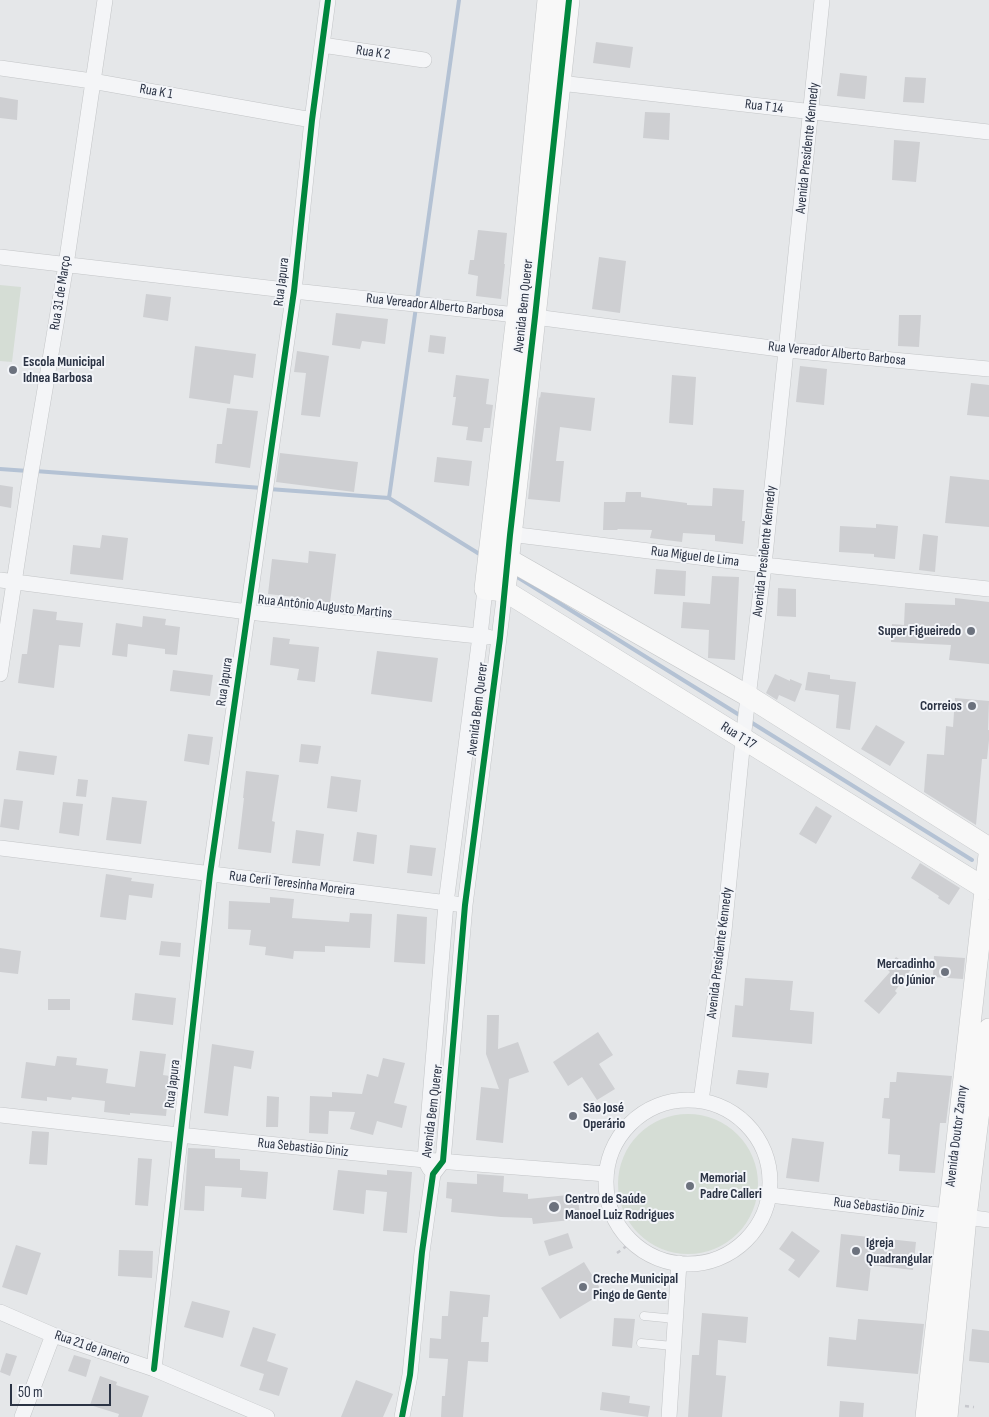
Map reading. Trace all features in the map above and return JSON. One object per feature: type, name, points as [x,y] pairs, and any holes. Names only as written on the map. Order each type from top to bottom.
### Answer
[{"type":"street","name":"Rua 31 de Março","points":[[0,674],[7,580],[31,471],[66,265],[105,0]]},
{"type":"street","name":"Rua Japura","points":[[154,1369],[210,874],[294,291],[312,120],[328,0]]},
{"type":"street","name":"Avenida Bem Querer","points":[[548,0],[550,82]]},
{"type":"street","name":"Avenida Bem Querer","points":[[402,1417],[410,1375],[422,1252],[433,1174],[443,1161],[465,906],[500,638],[495,590],[498,558],[526,316],[550,82],[569,0]]},
{"type":"street","name":"Avenida Presidente Kennedy","points":[[701,1101],[724,931],[743,739],[787,350],[822,0]]},
{"type":"street","name":"Rua K 2","points":[[322,45],[424,60]]},
{"type":"street","name":"Rua K 1","points":[[0,68],[92,81],[312,120]]},
{"type":"street","name":"Rua T 14","points":[[550,82],[989,132]]},
{"type":"street","name":"Rua Vereador Alberto Barbosa","points":[[0,257],[526,316],[787,350],[989,369]]},
{"type":"street","name":"Rua Miguel de Lima","points":[[501,533],[764,565],[989,589]]},
{"type":"street","points":[[498,558],[748,696],[989,848]]},
{"type":"street","name":"Rua Antônio Augusto Martins","points":[[7,580],[248,612],[500,638]]},
{"type":"street","name":"Avenida Bem Querer","points":[[433,1174],[425,1160],[446,903],[480,636],[495,590]]},
{"type":"street","name":"Rua T 17","points":[[495,590],[987,889]]},
{"type":"street","name":"Rua Cerli Teresinha Moreira","points":[[0,848],[465,906]]},
{"type":"street","name":"Avenida Doutor Zanny","points":[[947,1417],[957,1216],[989,855]]},
{"type":"street","name":"Avenida Doutor Zanny","points":[[926,1417],[957,1216],[989,1029]]},
{"type":"street","points":[[701,1101],[729,1111],[746,1123],[752,1130],[762,1144],[768,1158],[771,1180],[770,1196],[766,1210],[759,1223],[751,1236],[740,1246],[726,1255],[711,1261],[695,1264],[679,1263],[650,1255],[632,1242],[620,1228],[610,1208],[606,1174],[615,1144],[635,1120],[655,1107],[666,1103],[701,1101]]},
{"type":"street","name":"Rua Sebastião Diniz","points":[[0,1115],[425,1160],[606,1174]]},
{"type":"street","name":"Rua Sebastião Diniz","points":[[770,1196],[989,1220]]},
{"type":"street","points":[[669,1417],[679,1263]]},
{"type":"street","name":"Rua 21 de Janeiro","points":[[0,1312],[54,1334],[154,1369],[267,1417]]},
{"type":"street","points":[[22,1417],[54,1334]]},
{"type":"lane","points":[[644,1316],[675,1319]]},
{"type":"lane","points":[[641,1343],[673,1346]]},
{"type":"path","points":[[617,1254],[632,1242]]},
{"type":"shaded area","points":[[0,285],[21,287],[12,362],[0,361]]},
{"type":"shaded area","points":[[688,1114],[702,1115],[715,1119],[738,1134],[753,1157],[757,1170],[757,1198],[753,1211],[738,1234],[715,1249],[702,1253],[688,1254],[674,1253],[661,1249],[638,1234],[623,1211],[619,1198],[618,1184],[619,1170],[623,1157],[638,1134],[661,1119],[674,1115]]},
{"type":"building","points":[[596,42],[633,47],[630,68],[593,63]]},
{"type":"building","points":[[840,73],[867,76],[865,99],[837,96]]},
{"type":"building","points":[[905,77],[926,78],[924,103],[903,102]]},
{"type":"building","points":[[0,97],[18,100],[17,120],[0,118]]},
{"type":"building","points":[[645,112],[670,113],[669,140],[643,138]]},
{"type":"building","points":[[894,140],[920,142],[916,182],[892,180]]},
{"type":"building","points":[[478,230],[507,233],[501,299],[476,296],[478,276],[468,274],[470,260],[474,260]]},
{"type":"building","points":[[599,257],[626,261],[620,313],[592,309]]},
{"type":"building","points":[[146,294],[171,297],[168,321],[143,317]]},
{"type":"building","points":[[336,313],[388,319],[385,344],[362,341],[360,349],[332,345]]},
{"type":"building","points":[[899,315],[921,315],[919,347],[898,346]]},
{"type":"building","points":[[430,335],[446,337],[444,354],[428,352]]},
{"type":"building","points":[[195,346],[256,354],[253,378],[234,375],[230,404],[189,398]]},
{"type":"building","points":[[297,351],[329,356],[320,417],[301,415],[306,373],[294,372]]},
{"type":"building","points":[[800,366],[827,369],[824,405],[796,402]]},
{"type":"building","points":[[456,375],[489,379],[486,404],[493,405],[490,428],[484,428],[482,442],[466,440],[468,427],[452,425],[456,397],[453,397]]},
{"type":"building","points":[[672,375],[696,377],[693,425],[669,423]]},
{"type":"building","points":[[971,383],[989,385],[989,417],[967,415]]},
{"type":"building","points":[[541,392],[595,398],[591,431],[560,427],[556,461],[564,461],[560,502],[528,499]]},
{"type":"building","points":[[227,408],[258,411],[250,468],[215,463],[217,444],[222,444]]},
{"type":"building","points":[[280,453],[358,462],[354,492],[276,482]]},
{"type":"building","points":[[437,457],[472,461],[469,486],[434,482]]},
{"type":"building","points":[[950,476],[989,480],[989,527],[945,523]]},
{"type":"building","points":[[0,485],[13,487],[11,508],[0,506]]},
{"type":"building","points":[[713,488],[744,490],[742,521],[745,521],[743,544],[715,541],[715,535],[683,533],[682,542],[650,538],[652,530],[603,530],[604,502],[625,502],[626,492],[641,492],[641,497],[687,503],[687,505],[712,506]]},
{"type":"building","points":[[876,524],[898,526],[895,559],[874,557],[874,554],[839,552],[840,526],[876,528]]},
{"type":"building","points":[[923,534],[938,536],[935,572],[919,570]]},
{"type":"building","points":[[102,535],[128,538],[123,580],[70,574],[73,545],[100,548]]},
{"type":"building","points":[[309,551],[336,554],[330,603],[268,594],[272,559],[308,563]]},
{"type":"building","points":[[656,569],[686,571],[685,596],[654,594]]},
{"type":"building","points":[[712,576],[739,577],[735,660],[708,658],[709,630],[681,628],[683,602],[710,604]]},
{"type":"building","points":[[778,588],[796,589],[796,617],[777,616]]},
{"type":"building","points":[[955,598],[989,602],[989,664],[949,660],[951,645],[891,642],[892,624],[904,625],[905,603],[955,605]]},
{"type":"building","points":[[33,609],[57,612],[56,620],[83,623],[80,647],[59,645],[54,688],[18,683],[22,654],[27,654]]},
{"type":"building","points":[[143,616],[166,619],[165,625],[180,627],[177,655],[165,654],[165,649],[128,644],[127,657],[112,655],[116,623],[142,627]]},
{"type":"building","points":[[273,637],[290,639],[289,644],[319,647],[315,682],[297,680],[299,669],[270,665]]},
{"type":"building","points":[[377,651],[438,658],[432,702],[371,694]]},
{"type":"building","points":[[173,670],[213,675],[210,696],[170,691]]},
{"type":"building","points":[[808,672],[830,675],[830,679],[856,682],[850,730],[836,728],[839,695],[805,690]]},
{"type":"building","points":[[775,674],[802,684],[795,702],[779,695],[777,700],[766,693]]},
{"type":"building","points":[[955,698],[989,701],[989,740],[987,759],[982,759],[976,825],[924,792],[927,754],[944,755],[946,726],[953,727]]},
{"type":"building","points":[[876,725],[905,742],[890,766],[861,749]]},
{"type":"building","points":[[188,734],[213,737],[209,765],[184,761]]},
{"type":"building","points":[[301,744],[321,746],[318,764],[299,762]]},
{"type":"building","points":[[19,751],[57,756],[54,775],[16,770]]},
{"type":"building","points":[[246,771],[279,775],[272,821],[275,822],[271,853],[238,849]]},
{"type":"building","points":[[331,776],[361,780],[357,812],[327,808]]},
{"type":"building","points":[[78,779],[88,780],[86,797],[76,796]]},
{"type":"building","points":[[112,797],[147,801],[141,844],[106,840]]},
{"type":"building","points":[[4,799],[23,801],[19,830],[0,827]]},
{"type":"building","points":[[63,802],[83,804],[79,836],[59,833]]},
{"type":"building","points":[[816,806],[832,816],[816,844],[799,834]]},
{"type":"building","points":[[296,830],[324,834],[320,866],[292,863]]},
{"type":"building","points":[[357,832],[377,835],[374,864],[353,861]]},
{"type":"building","points":[[410,845],[436,848],[432,876],[407,873]]},
{"type":"building","points":[[920,863],[960,888],[949,905],[938,898],[939,896],[911,878]]},
{"type":"building","points":[[106,874],[132,878],[131,881],[154,884],[152,898],[129,895],[126,920],[100,917]]},
{"type":"building","points":[[270,897],[294,899],[292,918],[349,922],[350,913],[372,914],[370,948],[325,946],[325,952],[294,951],[293,959],[265,955],[266,947],[249,945],[251,930],[228,929],[229,901],[270,903]]},
{"type":"building","points":[[397,914],[427,917],[425,964],[394,962]]},
{"type":"building","points":[[161,941],[181,943],[180,957],[159,955]]},
{"type":"building","points":[[0,948],[21,951],[18,974],[0,972]]},
{"type":"building","name":"Mercadinho do Júnior","points":[[934,956],[965,958],[963,979],[933,977]]},
{"type":"building","points":[[896,957],[912,968],[895,991],[897,993],[879,1014],[864,1001],[890,972],[887,969]]},
{"type":"building","points":[[745,978],[793,981],[790,1010],[814,1012],[812,1044],[732,1037],[735,1005],[743,1006]]},
{"type":"building","points":[[135,993],[176,998],[173,1025],[132,1020]]},
{"type":"building","points":[[48,999],[70,999],[70,1010],[48,1010]]},
{"type":"building","points":[[487,1015],[499,1015],[498,1049],[518,1042],[529,1072],[509,1079],[503,1143],[476,1140],[481,1087],[499,1089],[486,1054]]},
{"type":"building","points":[[598,1032],[613,1055],[599,1064],[615,1089],[597,1100],[582,1077],[568,1086],[553,1062]]},
{"type":"building","points":[[212,1044],[254,1051],[251,1069],[234,1066],[228,1116],[204,1113]]},
{"type":"building","points":[[140,1051],[166,1054],[163,1075],[170,1076],[166,1116],[104,1112],[105,1101],[72,1097],[71,1100],[47,1097],[47,1101],[21,1098],[26,1062],[55,1066],[57,1056],[77,1058],[76,1065],[108,1069],[106,1083],[135,1087]]},
{"type":"building","points":[[383,1058],[405,1063],[394,1103],[407,1106],[402,1128],[377,1121],[373,1135],[350,1129],[355,1112],[329,1111],[328,1134],[309,1133],[310,1096],[332,1097],[332,1092],[362,1094],[367,1074],[378,1077]]},
{"type":"building","points":[[738,1070],[769,1073],[767,1088],[736,1084]]},
{"type":"building","points":[[897,1072],[952,1076],[946,1123],[940,1123],[935,1173],[899,1171],[900,1155],[888,1154],[890,1119],[882,1118],[884,1098],[889,1098],[890,1082],[896,1082]]},
{"type":"building","points":[[267,1096],[279,1097],[278,1127],[266,1127]]},
{"type":"building","points":[[32,1131],[49,1132],[47,1165],[29,1164]]},
{"type":"building","points":[[792,1138],[824,1142],[819,1182],[786,1178]]},
{"type":"building","points":[[188,1148],[215,1149],[215,1158],[240,1159],[240,1170],[268,1172],[266,1199],[241,1197],[242,1188],[205,1186],[204,1211],[184,1210]]},
{"type":"building","points":[[138,1158],[152,1159],[148,1206],[135,1205]]},
{"type":"building","points":[[338,1170],[387,1175],[387,1170],[412,1172],[407,1233],[383,1231],[387,1192],[366,1190],[364,1214],[333,1210]]},
{"type":"building","points":[[477,1174],[504,1176],[503,1192],[528,1194],[528,1199],[578,1194],[580,1219],[533,1224],[532,1218],[451,1212],[452,1199],[446,1198],[447,1182],[477,1184]]},
{"type":"building","points":[[792,1231],[820,1251],[799,1278],[788,1270],[795,1260],[779,1249]]},
{"type":"building","points":[[568,1233],[573,1248],[549,1256],[544,1241]]},
{"type":"building","points":[[841,1234],[916,1242],[913,1270],[871,1265],[868,1291],[836,1287]]},
{"type":"building","points":[[16,1245],[41,1253],[27,1295],[2,1287]]},
{"type":"building","points":[[119,1250],[153,1251],[152,1278],[118,1276]]},
{"type":"building","points":[[584,1262],[603,1293],[560,1319],[541,1288]]},
{"type":"building","points":[[450,1291],[490,1295],[488,1317],[483,1317],[481,1342],[489,1342],[488,1362],[468,1361],[463,1417],[441,1417],[442,1396],[445,1396],[448,1359],[429,1358],[430,1338],[441,1339],[442,1316],[448,1316]]},
{"type":"building","points":[[192,1301],[230,1311],[223,1338],[184,1327]]},
{"type":"building","points":[[702,1313],[748,1317],[746,1343],[718,1340],[716,1375],[726,1376],[722,1417],[688,1417],[692,1355],[699,1355]]},
{"type":"building","points":[[614,1318],[635,1319],[632,1348],[612,1346]]},
{"type":"building","points":[[858,1319],[924,1324],[918,1374],[827,1366],[829,1337],[856,1340]]},
{"type":"building","points":[[253,1327],[276,1334],[267,1361],[288,1368],[279,1396],[259,1390],[264,1374],[240,1366]]},
{"type":"building","points":[[972,1329],[989,1331],[989,1363],[969,1361]]},
{"type":"building","points":[[6,1353],[17,1356],[10,1376],[0,1372]]},
{"type":"building","points":[[74,1355],[91,1360],[86,1377],[68,1371]]},
{"type":"building","points":[[100,1376],[117,1382],[116,1385],[149,1396],[142,1417],[118,1417],[119,1414],[90,1405]]},
{"type":"building","points":[[356,1380],[393,1394],[383,1417],[341,1417]]},
{"type":"building","points":[[602,1392],[630,1396],[629,1403],[650,1406],[648,1417],[600,1410]]},
{"type":"building","points":[[840,1401],[864,1403],[863,1417],[839,1417]]},
{"type":"waterway","points":[[417,300],[459,0]]},
{"type":"waterway","points":[[389,498],[416,307]]},
{"type":"waterway","points":[[0,469],[28,471]]},
{"type":"waterway","points":[[35,471],[262,488]]},
{"type":"waterway","points":[[269,489],[389,498],[481,555]]},
{"type":"waterway","points":[[514,575],[741,716]]},
{"type":"waterway","points":[[749,721],[972,860]]},
{"type":"cycle path","points":[[154,1369],[210,874],[294,291],[312,120],[328,0]]},
{"type":"cycle path","points":[[402,1417],[410,1375],[422,1252],[433,1174],[443,1161],[465,905],[500,638],[569,0]]},
{"type":"place","name":"Escola Municipal Idnea Barbosa","points":[[13,370]]},
{"type":"place","name":"Super Figueiredo","points":[[971,631]]},
{"type":"place","name":"Correios","points":[[972,706]]},
{"type":"place","name":"Mercadinho do Júnior","points":[[945,972]]},
{"type":"place","name":"São José Operário","points":[[573,1116]]},
{"type":"place","name":"Memorial Padre Calleri","points":[[690,1186]]},
{"type":"place","name":"Centro de Saúde Manoel Luiz Rodrigues","points":[[554,1207]]},
{"type":"place","name":"Igreja Quadrangular","points":[[856,1251]]},
{"type":"place","name":"Creche Municipal Pingo de Gente","points":[[583,1287]]}]
